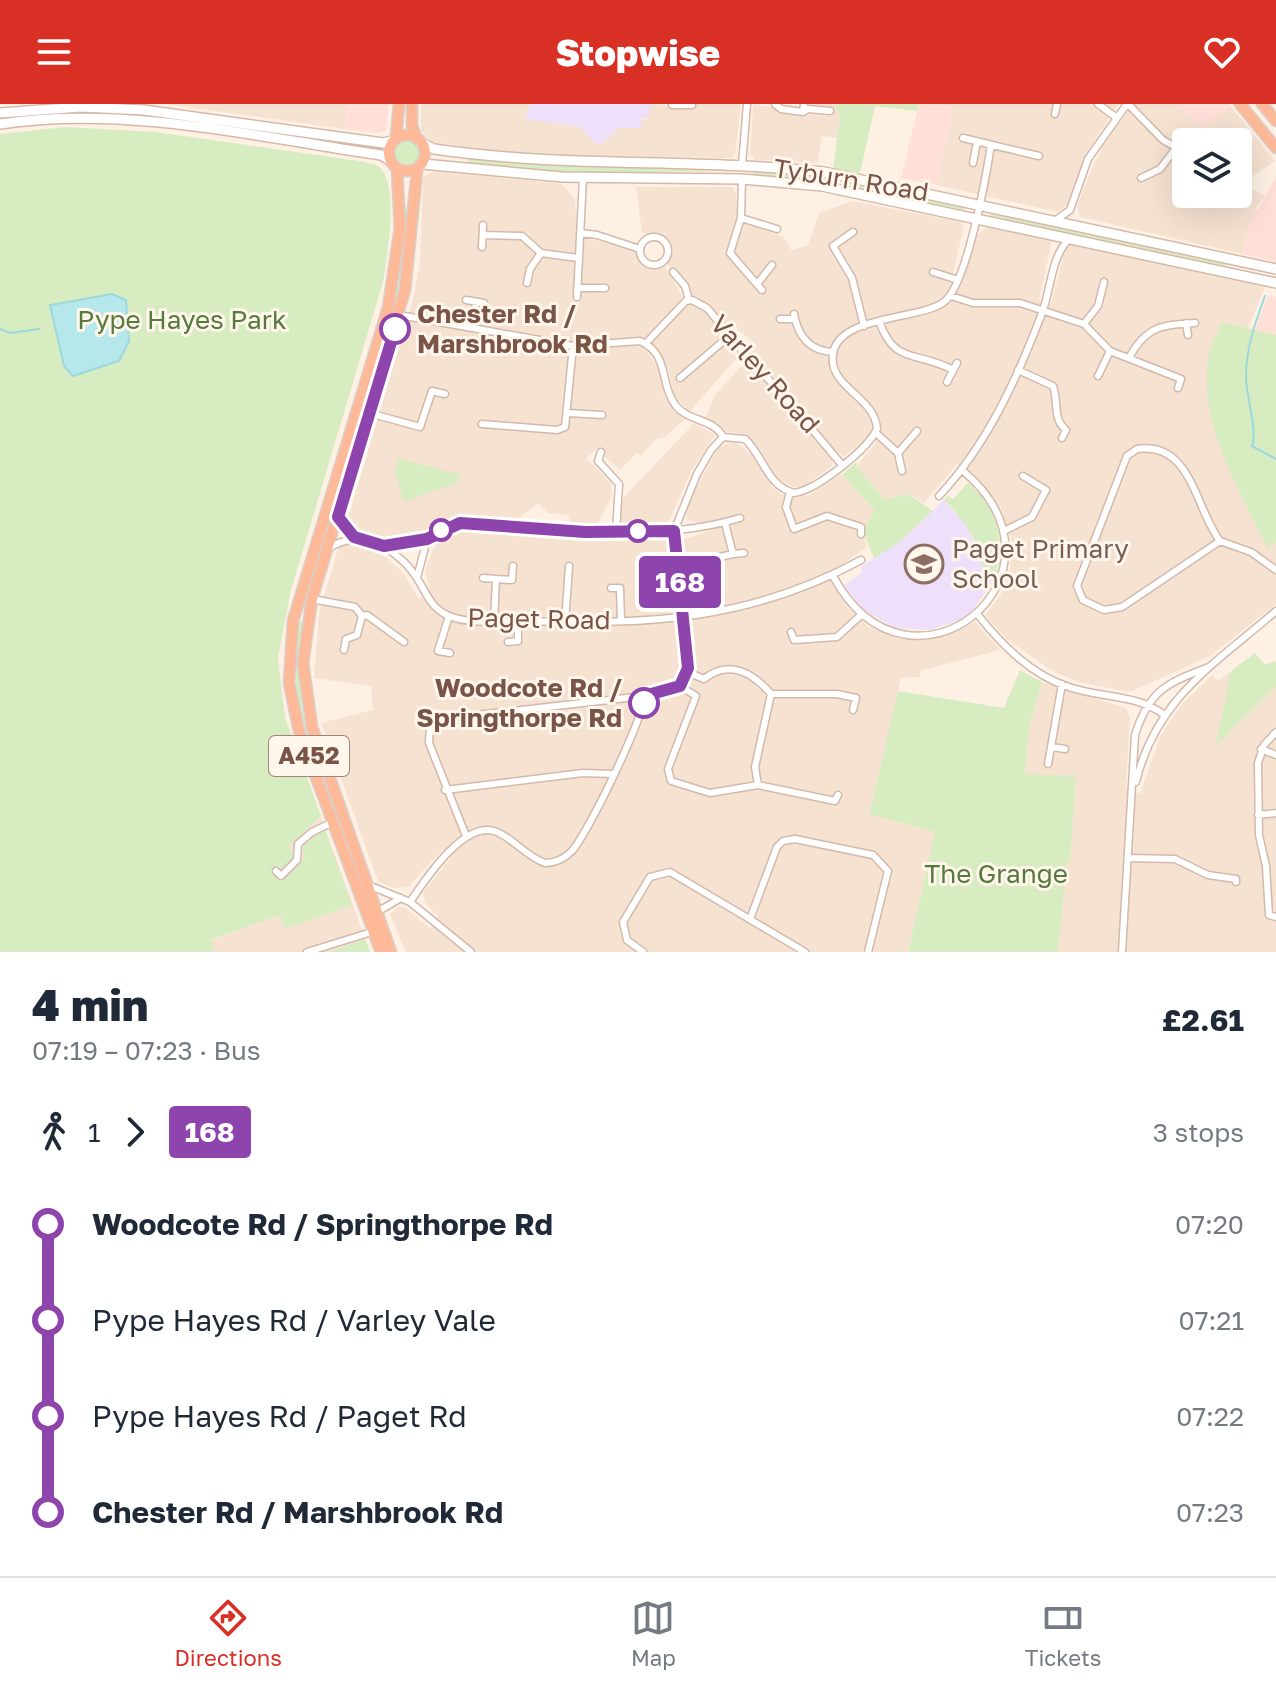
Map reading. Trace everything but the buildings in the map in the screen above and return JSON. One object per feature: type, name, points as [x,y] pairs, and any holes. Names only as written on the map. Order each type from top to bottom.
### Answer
[{"type":"highway","points":[[399,104],[394,139],[388,148],[394,165],[420,167],[419,141],[412,126],[412,104]]},
{"type":"highway","points":[[1240,104],[1276,148]]},
{"type":"highway","points":[[1262,104],[1276,121]]},
{"type":"highway","points":[[394,139],[404,135],[419,141]]},
{"type":"highway","name":"A452","points":[[391,952],[378,930],[356,870],[312,727],[304,678],[304,647],[331,494],[391,296],[400,228],[394,165]]},
{"type":"highway","name":"A452","points":[[381,952],[376,913],[366,884],[333,822],[299,731],[289,683],[293,621],[338,517],[399,315],[409,268],[420,167]]},
{"type":"highway","points":[[331,494],[344,498]]},
{"type":"highway","points":[[311,761],[323,757]]},
{"type":"main road","points":[[0,113],[144,107],[159,112],[383,143],[394,139]]},
{"type":"main road","points":[[0,124],[19,112],[61,110],[381,155],[394,165]]},
{"type":"main road","points":[[157,124],[159,112]]},
{"type":"main road","name":"Tyburn Road","points":[[419,141],[434,149],[541,161],[742,165],[843,175],[1276,269]]},
{"type":"main road","points":[[742,165],[742,179]]},
{"type":"main road","name":"Tyburn Road","points":[[420,167],[583,177],[742,179],[856,191],[1276,283]]},
{"type":"street","points":[[742,165],[747,104]]},
{"type":"street","points":[[775,104],[781,109],[830,111]]},
{"type":"street","points":[[1055,114],[1057,104]]},
{"type":"street","points":[[1098,104],[1117,118]]},
{"type":"street","points":[[1056,220],[1070,210],[1088,159],[1128,104],[1172,144]]},
{"type":"street","points":[[672,105],[692,105]]},
{"type":"street","points":[[963,138],[1039,156]]},
{"type":"street","points":[[973,163],[977,142]]},
{"type":"street","points":[[1028,153],[1031,143]]},
{"type":"street","points":[[902,471],[898,453],[876,431],[874,412],[837,375],[833,352],[841,337],[864,326],[944,302],[951,296],[981,204],[991,145]]},
{"type":"street","points":[[1141,178],[1167,163],[1172,155]]},
{"type":"street","points":[[1152,174],[1157,184]]},
{"type":"street","points":[[577,297],[583,177]]},
{"type":"street","points":[[742,179],[741,218],[730,253],[735,263],[760,286],[772,265]]},
{"type":"street","points":[[1070,210],[1078,225]]},
{"type":"street","points":[[741,218],[777,229]]},
{"type":"street","points":[[482,247],[483,225]]},
{"type":"street","points":[[853,232],[830,248],[852,278],[864,326]]},
{"type":"street","points":[[581,233],[640,249]]},
{"type":"street","points":[[1055,234],[1060,248]]},
{"type":"street","points":[[483,235],[522,236],[541,253],[578,258]]},
{"type":"street","points":[[659,238],[667,247],[668,254],[664,261],[651,265],[644,262],[640,249],[647,239],[659,238]]},
{"type":"street","points":[[939,496],[962,470],[991,424],[1043,310],[1060,248],[1070,238]]},
{"type":"street","points":[[527,283],[530,269],[541,253]]},
{"type":"street","points":[[673,272],[685,286],[689,300]]},
{"type":"street","points":[[933,272],[958,280]]},
{"type":"street","points":[[1084,324],[1098,306],[1104,282]]},
{"type":"street","points":[[577,288],[605,288]]},
{"type":"street","points":[[1102,291],[1114,293]]},
{"type":"street","points":[[951,296],[973,303],[1009,301],[1084,324],[1110,351],[1181,379]]},
{"type":"street","points":[[466,300],[484,303]]},
{"type":"street","name":"Varley Road","points":[[646,343],[689,300],[707,308],[728,333],[727,338],[739,343],[742,353],[780,391],[842,465]]},
{"type":"street","points":[[471,328],[476,302]]},
{"type":"street","points":[[399,315],[573,346],[589,347],[631,340],[646,343],[656,352],[665,370],[668,393],[677,407],[714,426],[723,437],[745,439],[757,452],[773,481],[790,492],[808,489],[842,465],[876,431]]},
{"type":"street","points":[[780,319],[795,316],[796,328],[816,350],[833,352]]},
{"type":"street","points":[[879,321],[890,346],[901,354],[932,359],[953,370]]},
{"type":"street","points":[[1186,323],[1188,335]]},
{"type":"street","points":[[1129,358],[1134,348],[1158,326],[1195,323]]},
{"type":"street","points":[[680,378],[699,358],[727,338]]},
{"type":"street","points":[[482,424],[557,430],[568,424],[573,346]]},
{"type":"street","points":[[1098,376],[1110,351]]},
{"type":"street","points":[[947,382],[957,363]]},
{"type":"street","points":[[1018,370],[1053,386],[1057,418],[1066,430]]},
{"type":"street","points":[[1178,388],[1185,371]]},
{"type":"street","points":[[369,413],[420,427],[436,382]]},
{"type":"street","points":[[432,391],[445,394]]},
{"type":"street","points":[[569,413],[602,415]]},
{"type":"street","points":[[1062,438],[1072,422]]},
{"type":"street","points":[[898,453],[917,431]]},
{"type":"street","points":[[680,686],[687,672],[674,531],[711,450],[723,437]]},
{"type":"street","points":[[1220,541],[1122,607],[1095,607],[1080,594],[1077,586],[1127,456],[1137,449],[1152,449],[1177,460],[1220,541],[1251,552],[1276,570]]},
{"type":"street","points":[[601,452],[598,461],[622,482],[616,532]]},
{"type":"street","points":[[833,576],[861,615],[893,633],[918,637],[946,632],[978,615],[995,591],[1004,569],[1004,531],[992,500],[962,470]]},
{"type":"street","points":[[1023,476],[1055,494]]},
{"type":"street","points":[[947,488],[953,494]]},
{"type":"street","points":[[1004,531],[1032,517],[1046,490]]},
{"type":"street","points":[[790,492],[786,507],[794,529]]},
{"type":"street","points":[[681,511],[684,522],[693,529]]},
{"type":"street","points":[[785,534],[827,516],[862,527]]},
{"type":"street","points":[[338,517],[354,537],[384,546],[427,539],[460,523],[616,532],[674,531],[740,518]]},
{"type":"street","points":[[725,523],[733,554]]},
{"type":"street","points":[[321,554],[354,537]]},
{"type":"street","points":[[417,578],[427,539]]},
{"type":"street","name":"Paget Road","points":[[384,546],[417,578],[435,607],[449,616],[494,621],[565,623],[684,618],[761,603],[833,576],[861,560]]},
{"type":"street","points":[[720,557],[744,553]]},
{"type":"street","points":[[483,578],[512,580],[513,566]]},
{"type":"street","points":[[565,623],[569,566]]},
{"type":"street","points":[[570,578],[581,578]]},
{"type":"street","points":[[494,621],[496,579]]},
{"type":"street","points":[[611,588],[631,588]]},
{"type":"street","points":[[620,588],[621,621]]},
{"type":"street","points":[[312,599],[355,607],[362,616]]},
{"type":"street","points":[[1134,793],[1143,753],[1163,714],[1209,667],[1276,611]]},
{"type":"street","points":[[362,616],[367,615],[404,642]]},
{"type":"street","points":[[793,648],[793,636],[837,637],[861,615]]},
{"type":"street","points":[[978,615],[1014,655],[1062,684],[1147,704],[1163,714]]},
{"type":"street","points":[[344,650],[346,639],[357,635],[362,616]]},
{"type":"street","points":[[449,616],[434,652],[450,653]]},
{"type":"street","points":[[508,642],[518,641],[518,621]]},
{"type":"street","points":[[1122,952],[1134,793],[1135,735],[1147,704],[1168,684],[1209,667]]},
{"type":"street","points":[[838,795],[835,801],[758,785],[710,793],[675,783],[668,776],[704,679],[722,669],[741,671],[757,679],[771,694],[837,694],[856,698],[853,710]]},
{"type":"street","points":[[687,672],[704,679]]},
{"type":"street","points":[[1048,764],[1062,684]]},
{"type":"street","points":[[466,836],[445,790],[428,736],[430,727],[441,719],[644,696],[680,686],[696,696]]},
{"type":"street","points":[[758,785],[755,767],[771,694]]},
{"type":"street","points":[[410,902],[466,836],[490,830],[535,860],[545,863],[561,860],[585,833],[644,696]]},
{"type":"street","points":[[1276,732],[1261,749],[1258,763],[1258,815],[1269,915],[1276,917]]},
{"type":"street","points":[[1052,747],[1065,749]]},
{"type":"street","points":[[1261,749],[1276,755]]},
{"type":"street","points":[[445,790],[583,773],[613,774]]},
{"type":"street","points":[[1258,815],[1276,813]]},
{"type":"street","points":[[276,871],[281,876],[297,860],[298,844],[312,832],[333,822]]},
{"type":"street","points":[[750,919],[777,847],[783,841],[795,839],[873,855],[888,871],[868,952]]},
{"type":"street","points":[[1128,858],[1175,859],[1208,875],[1236,878]]},
{"type":"street","points":[[1266,866],[1276,866]]},
{"type":"street","points":[[643,952],[627,940],[623,922],[646,883],[656,873],[670,872],[805,952]]},
{"type":"street","points":[[366,884],[410,902],[471,952]]},
{"type":"street","points":[[376,913],[401,898]]},
{"type":"street","points":[[307,952],[378,930]]},
{"type":"shaded area","points":[[166,104],[348,104],[344,129]]},
{"type":"shaded area","points":[[348,104],[389,104],[387,129],[380,133],[344,129]]},
{"type":"shaded area","points":[[421,104],[530,104],[525,119],[618,128],[648,118],[651,104],[693,109],[693,104],[741,104],[735,155],[731,158],[568,156],[504,152],[433,142],[421,131]]},
{"type":"shaded area","points":[[530,104],[651,104],[648,118],[641,118],[641,128],[618,128],[601,144],[595,143],[580,127],[525,119]]},
{"type":"shaded area","points":[[809,104],[834,104],[840,116],[838,138],[822,136],[817,163],[755,160],[750,154],[753,105],[773,107],[778,113],[832,116],[832,109]]},
{"type":"shaded area","points":[[919,104],[954,104],[936,185],[901,178]]},
{"type":"shaded area","points":[[954,104],[1119,104],[1085,155],[1068,204],[1058,212],[936,185]]},
{"type":"shaded area","points":[[1133,104],[1177,104],[1203,128],[1172,128],[1172,208],[1252,208],[1252,189],[1265,196],[1254,210],[1242,254],[1080,217],[1077,206],[1103,146]]},
{"type":"shaded area","points":[[1177,104],[1230,105],[1205,128]]},
{"type":"shaded area","points":[[1230,105],[1248,128],[1205,128]]},
{"type":"shaded area","points":[[1252,132],[1275,161],[1252,179]]},
{"type":"shaded area","points":[[433,171],[562,184],[575,199],[577,236],[634,250],[645,267],[664,265],[683,298],[691,296],[666,262],[670,245],[659,233],[642,233],[636,187],[732,187],[736,193],[737,220],[784,237],[791,250],[808,245],[819,213],[853,201],[960,222],[964,226],[952,278],[962,282],[976,236],[987,227],[1052,241],[1039,300],[1051,304],[1065,250],[1070,244],[1265,287],[1248,328],[1223,322],[1210,351],[1209,386],[1215,429],[1226,459],[1268,548],[1276,542],[1276,604],[1210,656],[1130,692],[1078,682],[1054,672],[1009,641],[985,615],[1001,594],[1010,571],[1012,542],[1001,508],[974,474],[957,464],[924,503],[908,494],[885,500],[856,467],[876,442],[869,436],[844,457],[837,452],[832,457],[832,466],[804,486],[793,487],[780,481],[745,434],[726,432],[705,418],[715,395],[745,362],[753,370],[759,363],[750,351],[757,345],[732,325],[721,338],[737,358],[689,412],[673,394],[670,375],[658,349],[653,344],[646,351],[661,371],[663,393],[669,404],[685,419],[665,437],[656,439],[641,456],[637,453],[620,470],[604,456],[600,447],[586,458],[611,483],[612,496],[596,527],[573,525],[567,515],[548,513],[538,503],[515,521],[458,518],[409,540],[385,540],[353,529],[347,521],[411,307],[420,264],[423,178]]},
{"type":"shaded area","points":[[1276,176],[1276,262],[1242,254],[1254,210],[1258,210]]},
{"type":"shaded area","points":[[1268,295],[1276,297],[1276,335],[1255,330]]},
{"type":"shaded area","points":[[694,423],[715,435],[691,472],[669,521],[661,525],[621,525],[619,514],[624,497]]},
{"type":"shaded area","points":[[734,441],[754,456],[772,487],[782,495],[795,498],[809,495],[842,474],[874,510],[863,531],[867,547],[827,575],[846,606],[869,627],[900,639],[924,639],[975,622],[1000,650],[920,671],[920,677],[901,678],[869,814],[935,832],[908,952],[406,952],[390,914],[398,907],[405,908],[430,928],[438,916],[425,903],[423,893],[452,856],[443,849],[408,887],[393,888],[378,881],[321,723],[373,710],[371,686],[314,678],[319,613],[338,549],[350,543],[386,557],[403,573],[419,599],[430,590],[425,569],[436,543],[447,535],[464,531],[579,539],[662,538],[669,542],[672,579],[683,578],[682,540],[711,530],[710,521],[697,523],[687,519],[686,507],[718,448]]},
{"type":"shaded area","name":"Paget Primary School","points":[[944,500],[968,527],[983,562],[981,575],[994,580],[972,611],[960,620],[930,630],[895,628],[863,610],[844,585],[862,573],[861,567],[903,539]]},
{"type":"shaded area","points":[[1255,653],[1265,665],[1276,661],[1276,952],[1058,952],[1067,861],[1070,861],[1076,777],[1025,774],[1029,729],[1042,682],[1126,708],[1130,717],[1126,788],[1140,794],[1161,735],[1183,703],[1212,675],[1218,681]]},
{"type":"shaded area","points":[[278,676],[285,718],[370,952],[214,952],[210,941],[279,915],[245,822]]},
{"type":"green space","points":[[834,104],[919,104],[917,111],[875,106],[860,173],[833,169],[840,116]]},
{"type":"green space","name":"Pype Hayes Park","points":[[65,127],[156,132],[359,161],[377,165],[389,186],[390,220],[383,282],[291,590],[278,658],[285,718],[321,816],[289,846],[294,858],[283,869],[277,866],[271,873],[281,881],[305,857],[301,846],[325,830],[352,905],[285,929],[279,915],[211,940],[214,952],[0,952],[0,134]]},
{"type":"green space","points":[[406,140],[415,144],[419,153],[415,162],[406,166],[397,162],[393,153],[397,144]]},
{"type":"green space","points":[[469,157],[732,168],[732,171],[577,173],[468,164]]},
{"type":"green space","points":[[754,170],[837,177],[837,184],[755,175]]},
{"type":"green space","points":[[847,181],[966,205],[964,210],[853,188]]},
{"type":"green space","points":[[404,206],[410,206],[401,291],[391,328],[386,327],[401,262]]},
{"type":"green space","points":[[990,210],[1227,261],[1228,264],[1221,268],[990,216]]},
{"type":"green space","points":[[1222,322],[1276,335],[1276,542],[1268,549],[1222,453],[1208,401],[1210,350]]},
{"type":"green space","points":[[398,458],[461,475],[459,482],[404,502],[395,472]]},
{"type":"green space","points":[[857,462],[856,467],[885,499],[908,494],[933,511],[903,539],[874,559],[863,531],[874,510],[842,474]]},
{"type":"green space","points":[[968,483],[987,504],[997,527],[1000,553],[994,580],[981,575],[977,545],[965,524],[944,500],[948,496],[953,499]]},
{"type":"green space","points":[[303,620],[301,672],[308,721],[318,755],[313,757],[302,723],[296,676],[297,624]]},
{"type":"green space","points":[[1255,653],[1265,665],[1276,661],[1276,686],[1216,745],[1231,671]]},
{"type":"green space","name":"The Grange","points":[[1020,670],[1042,682],[1029,729],[1025,774],[1076,776],[1070,862],[1067,862],[1058,952],[908,952],[935,832],[869,814],[898,691],[1004,708]]},
{"type":"green space","points":[[365,939],[370,952],[329,952]]},
{"type":"water","points":[[112,294],[126,300],[129,341],[119,361],[73,376],[64,366],[50,305]]},
{"type":"waterway","points":[[1265,296],[1249,346],[1247,385],[1254,432],[1252,446],[1276,459]]},
{"type":"waterway","points":[[0,329],[10,333],[39,329]]},
{"type":"bus line","name":"168","points":[[395,329],[338,517],[341,523],[354,537],[384,546],[427,539],[460,523],[585,532],[674,531],[688,668],[680,686],[644,696],[644,703]]},
{"type":"place","name":"Chester Rd / Marshbrook Rd","points":[[395,329]]},
{"type":"place","name":"Paget Primary School","points":[[924,564]]},
{"type":"place","name":"Woodcote Rd / Springthorpe Rd","points":[[644,703]]}]
